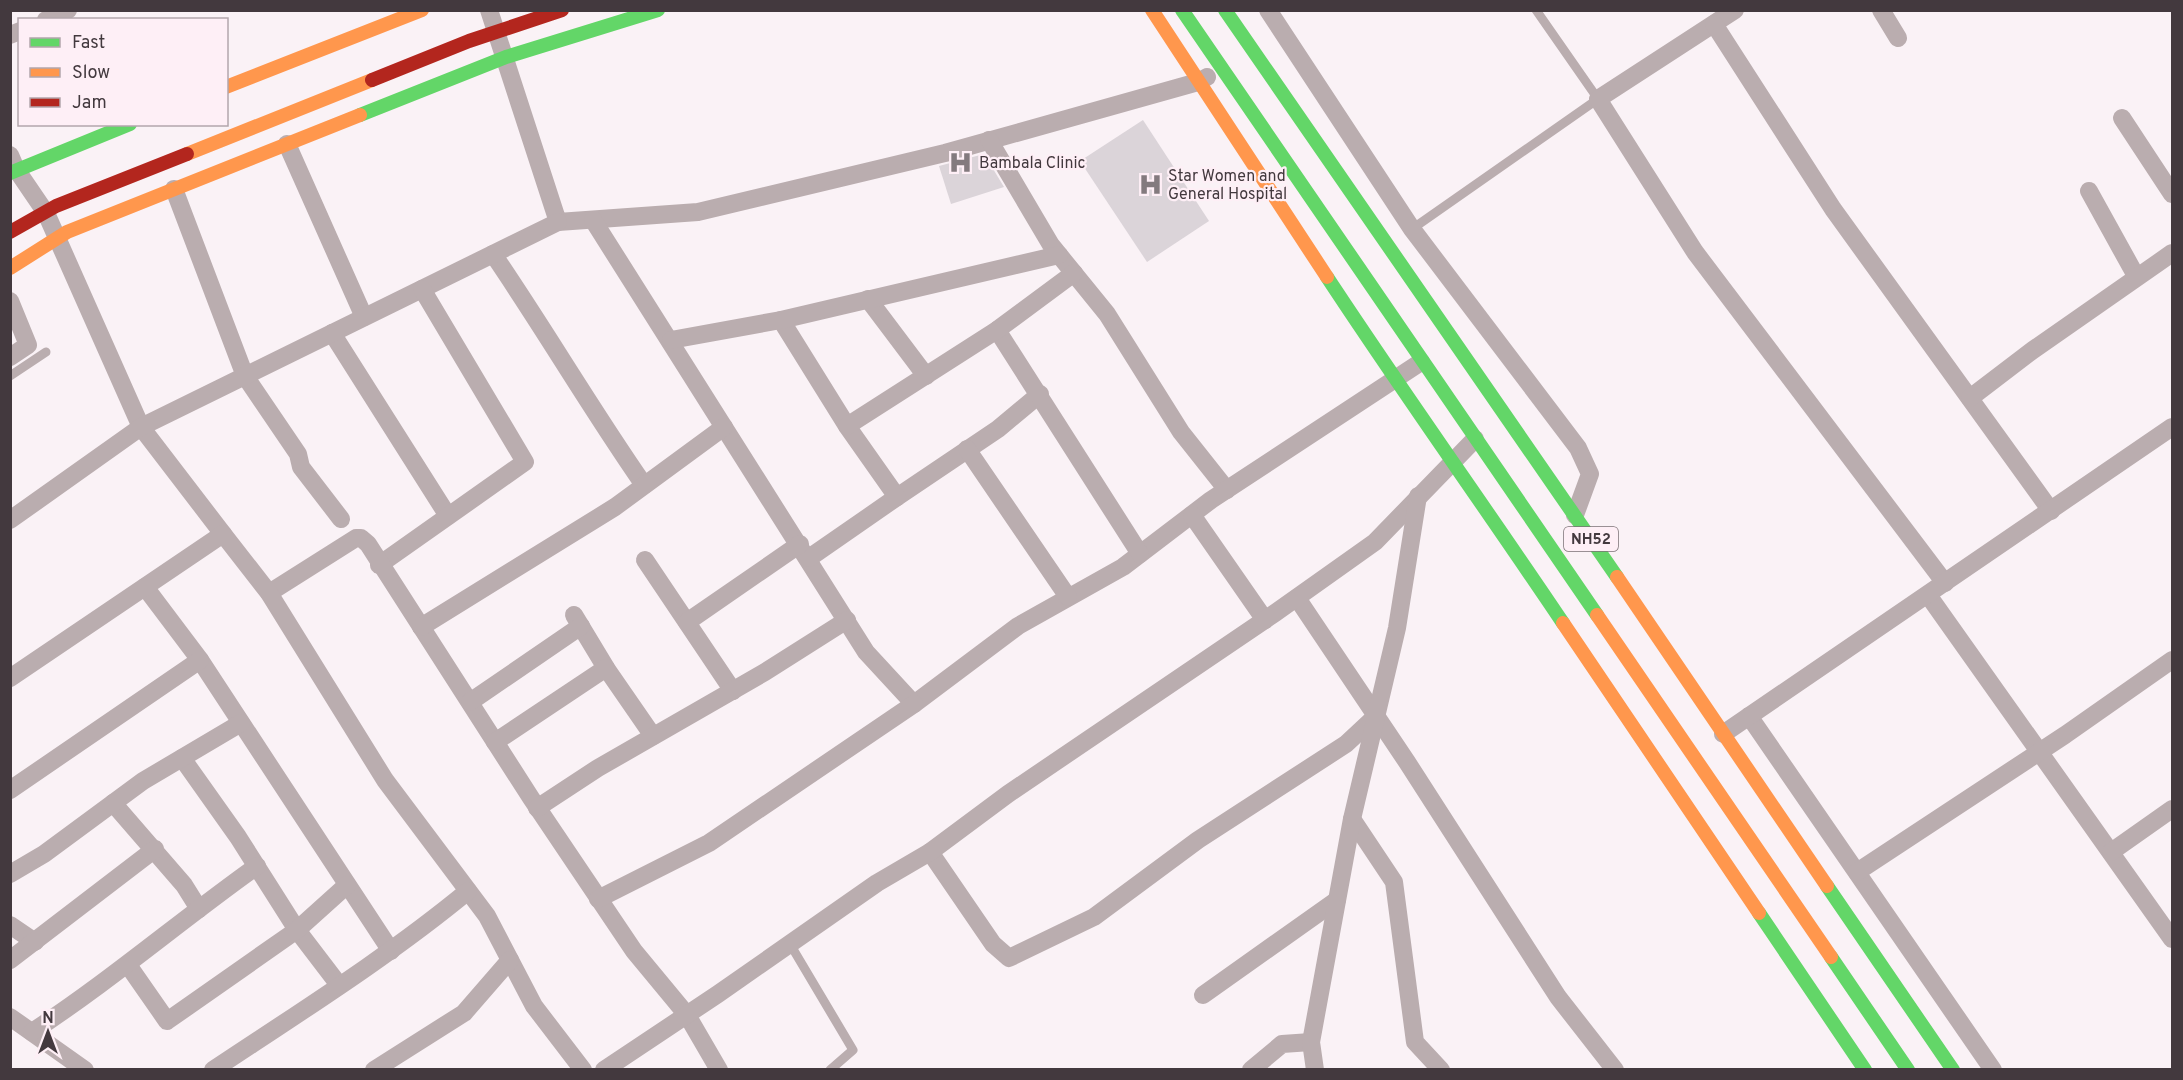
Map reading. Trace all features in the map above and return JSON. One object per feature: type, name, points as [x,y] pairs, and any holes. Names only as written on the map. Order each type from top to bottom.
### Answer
[{"type":"main road","points":[[228,86],[422,10]]},
{"type":"main road","points":[[10,232],[78,197],[497,32],[562,10]]},
{"type":"main road","points":[[10,268],[58,238],[287,144],[506,57],[658,10]]},
{"type":"main road","points":[[1152,10],[1394,379],[1453,460],[1865,1070]]},
{"type":"main road","name":"NH52","points":[[1182,10],[1908,1070]]},
{"type":"main road","name":"NH52","points":[[1225,10],[1575,515],[1953,1070]]},
{"type":"main road","points":[[12,166],[124,126]]},
{"type":"street","points":[[50,18],[68,10]]},
{"type":"street","points":[[489,10],[558,222]]},
{"type":"street","points":[[1268,10],[1412,229],[1578,448],[1590,474],[1575,515]]},
{"type":"street","points":[[1735,10],[1598,99],[1695,252],[1946,583]]},
{"type":"street","points":[[1881,10],[1898,38]]},
{"type":"street","points":[[1714,24],[1833,209],[2051,511]]},
{"type":"street","points":[[10,520],[141,427],[558,222],[698,212],[989,140],[1198,82],[1221,69]]},
{"type":"street","points":[[2122,118],[2172,194]]},
{"type":"street","points":[[989,140],[1059,255],[1107,314],[1181,432],[1227,490]]},
{"type":"street","points":[[287,144],[364,317]]},
{"type":"street","points":[[12,166],[46,213],[141,427],[269,593],[386,780],[487,916],[534,1006],[583,1070]]},
{"type":"street","points":[[174,189],[245,376],[298,454],[301,467],[341,519]]},
{"type":"street","points":[[2090,191],[2136,276]]},
{"type":"street","points":[[593,220],[671,340],[866,652],[914,704]]},
{"type":"street","points":[[1970,398],[2136,276],[2172,253]]},
{"type":"street","points":[[493,254],[550,339],[593,412],[644,485]]},
{"type":"street","points":[[671,340],[781,320],[1059,255]]},
{"type":"street","points":[[847,426],[997,330],[1074,273]]},
{"type":"street","points":[[379,565],[525,462],[422,289]]},
{"type":"street","points":[[868,299],[926,376]]},
{"type":"street","points":[[10,301],[28,345],[10,357]]},
{"type":"street","points":[[781,320],[847,426],[897,497]]},
{"type":"street","points":[[997,330],[1040,394],[1140,554]]},
{"type":"street","points":[[332,333],[448,516]]},
{"type":"street","points":[[598,899],[709,843],[914,704],[1018,626],[1123,567],[1227,490],[1421,362]]},
{"type":"street","points":[[687,622],[897,497],[998,429],[1040,394]]},
{"type":"street","points":[[420,627],[615,507],[724,427]]},
{"type":"street","points":[[1723,734],[2172,427]]},
{"type":"street","points":[[604,1070],[877,883],[930,852],[1026,782],[1297,598],[1375,542],[1476,439]]},
{"type":"street","points":[[967,449],[1068,597]]},
{"type":"street","points":[[1315,1070],[1311,1042],[1352,819],[1397,628],[1418,496]]},
{"type":"street","points":[[1192,515],[1265,620]]},
{"type":"street","points":[[10,678],[223,534]]},
{"type":"street","points":[[269,593],[356,538],[361,538],[368,544],[379,565],[537,808],[634,951],[687,1015],[719,1070]]},
{"type":"street","points":[[645,560],[733,691]]},
{"type":"street","points":[[145,587],[200,660],[392,951]]},
{"type":"street","points":[[1928,596],[2172,939]]},
{"type":"street","points":[[1297,598],[1558,997],[1616,1070]]},
{"type":"street","points":[[470,702],[577,620],[606,668],[653,736]]},
{"type":"street","points":[[537,808],[847,620]]},
{"type":"street","points":[[10,790],[200,660]]},
{"type":"street","points":[[1857,872],[2172,660]]},
{"type":"street","points":[[495,742],[606,668]]},
{"type":"street","points":[[930,852],[993,944],[1009,958],[1094,917],[1198,840],[1346,744],[1376,716]]},
{"type":"street","points":[[1749,716],[1993,1070]]},
{"type":"street","points":[[10,874],[44,854],[143,781],[241,723]]},
{"type":"street","points":[[182,758],[257,866],[297,930],[339,985]]},
{"type":"street","points":[[113,803],[184,885],[198,909]]},
{"type":"street","points":[[2111,852],[2172,809]]},
{"type":"street","points":[[1352,819],[1394,882],[1415,1042],[1441,1070]]},
{"type":"street","points":[[10,960],[155,849]]},
{"type":"street","points":[[32,1032],[128,965],[198,909],[257,866]]},
{"type":"street","points":[[128,965],[167,1021],[297,930],[347,885]]},
{"type":"street","points":[[213,1070],[392,951],[468,891]]},
{"type":"street","points":[[1203,995],[1286,939],[1337,900]]},
{"type":"street","points":[[10,925],[35,942]]},
{"type":"street","points":[[375,1070],[464,1013],[510,960]]},
{"type":"street","points":[[10,1017],[85,1070]]},
{"type":"street","points":[[1251,1070],[1282,1044],[1311,1042]]},
{"type":"lane","points":[[1412,229],[1598,99],[1536,10]]},
{"type":"lane","points":[[10,375],[46,352]]},
{"type":"lane","points":[[790,944],[853,1050],[830,1070]]},
{"type":"building","points":[[1143,120],[1209,221],[1147,262],[1080,161]]},
{"type":"building","points":[[984,154],[1004,187],[951,204],[939,166]]},
{"type":"traffic: fast","points":[[360,115],[506,57],[658,10]]},
{"type":"traffic: fast","points":[[1182,10],[1597,615]]},
{"type":"traffic: fast","points":[[1225,10],[1617,577]]},
{"type":"traffic: fast","points":[[10,173],[125,126]]},
{"type":"traffic: fast","points":[[1327,277],[1563,623]]},
{"type":"traffic: fast","points":[[1827,886],[1953,1070]]},
{"type":"traffic: fast","points":[[1759,913],[1865,1070]]},
{"type":"traffic: fast","points":[[1831,957],[1908,1070]]},
{"type":"traffic: slow","points":[[228,86],[422,10]]},
{"type":"traffic: slow","points":[[1152,10],[1327,277]]},
{"type":"traffic: slow","points":[[187,154],[372,80]]},
{"type":"traffic: slow","points":[[10,268],[67,232],[360,115]]},
{"type":"traffic: slow","points":[[1617,577],[1827,886]]},
{"type":"traffic: slow","points":[[1597,615],[1831,957]]},
{"type":"traffic: slow","points":[[1563,623],[1759,913]]},
{"type":"traffic: jam","points":[[372,80],[469,41],[562,10]]},
{"type":"traffic: jam","points":[[10,232],[56,206],[187,154]]},
{"type":"place","name":"Bambala Clinic","points":[[961,162]]},
{"type":"place","name":"Star Women and General Hospital","points":[[1150,184]]}]
